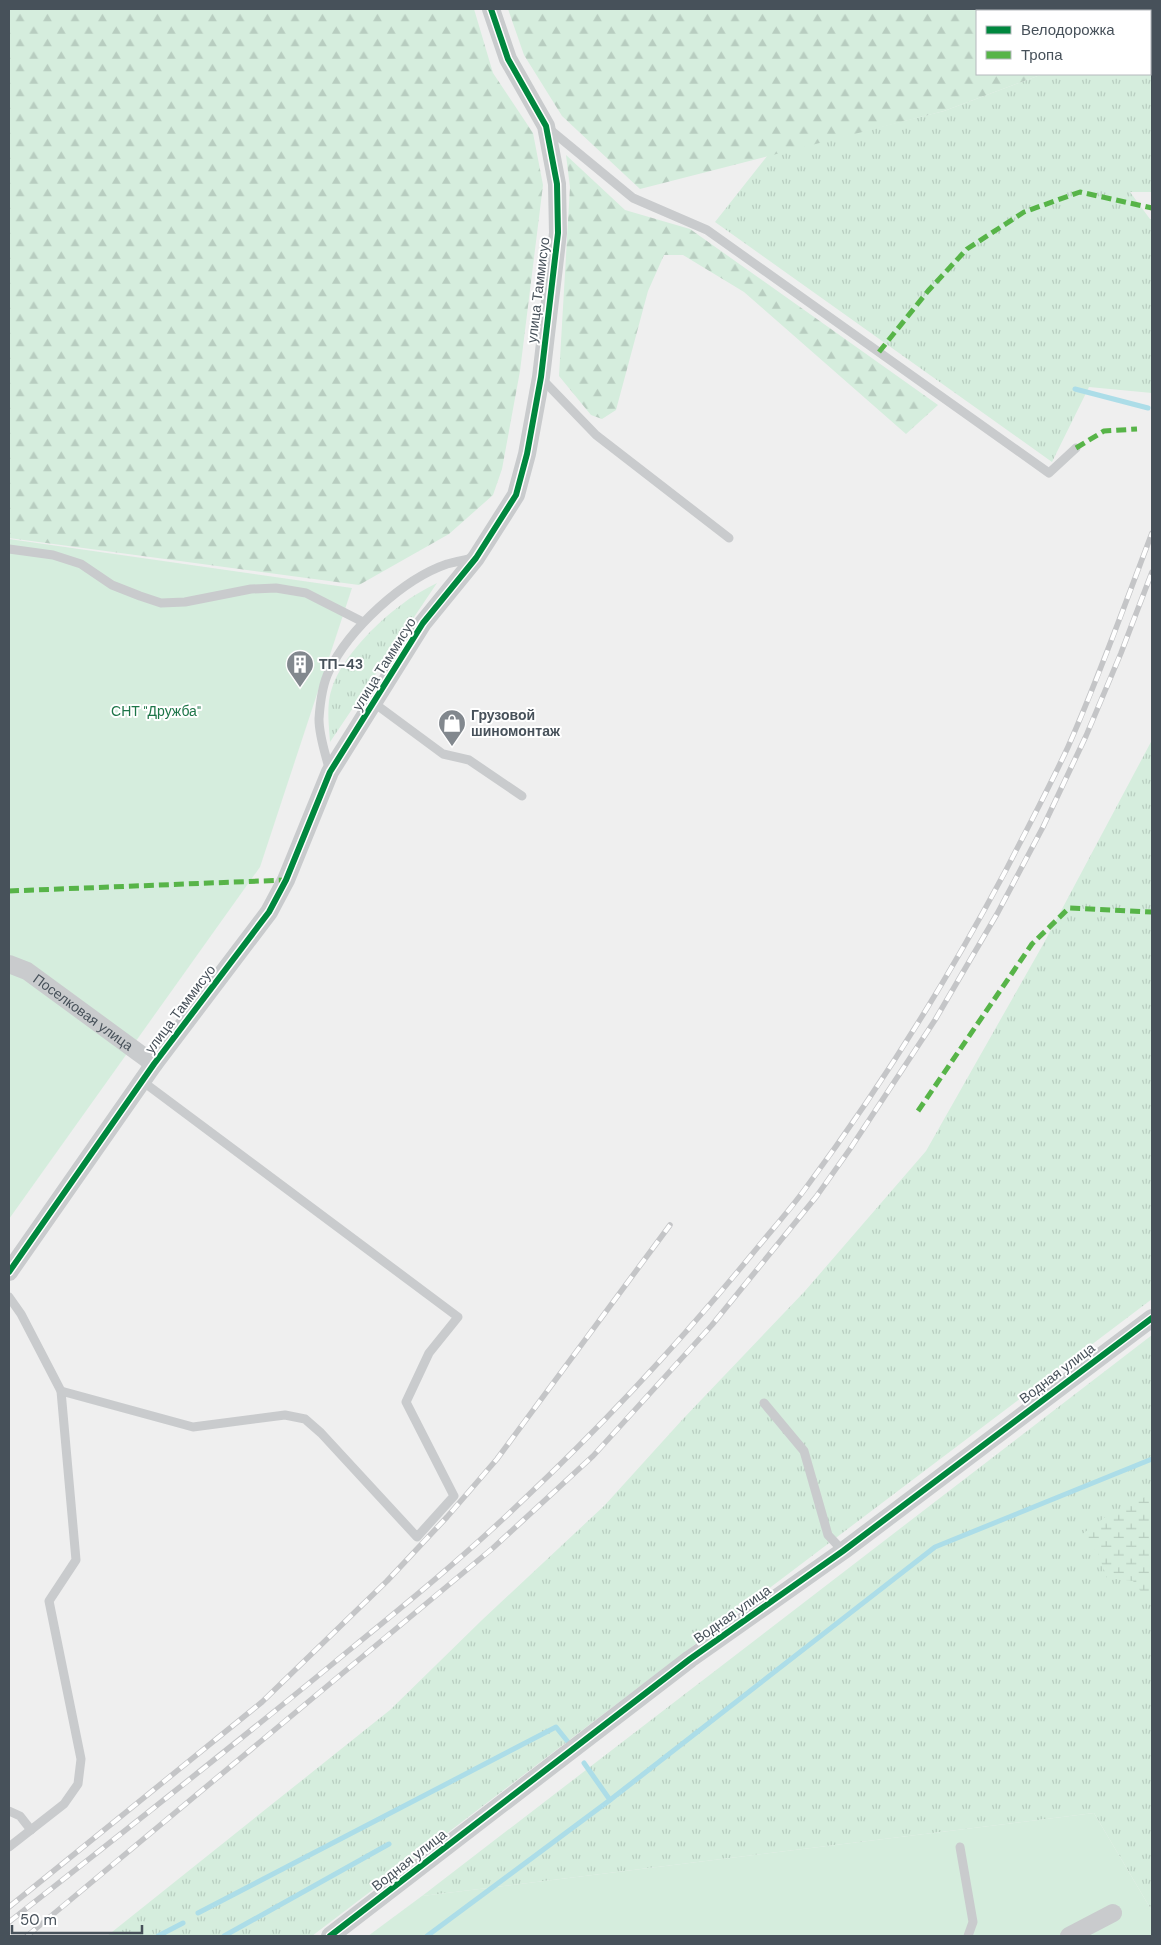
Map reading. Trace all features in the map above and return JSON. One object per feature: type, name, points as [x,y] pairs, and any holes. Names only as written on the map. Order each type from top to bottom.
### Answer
[{"type":"street","name":"улица Таммисуо","points":[[9,1272],[154,1064],[269,912],[286,880],[330,772],[423,623],[476,558],[516,495],[527,454],[541,378],[558,233],[557,184],[546,126],[508,60],[491,9]]},
{"type":"street","name":"Поселковая улица","points":[[9,964],[27,971],[154,1064]]},
{"type":"street","name":"Водная улица","points":[[330,1936],[690,1658],[843,1551],[1152,1318]]},
{"type":"street","points":[[1069,1936],[1114,1913]]},
{"type":"lane","points":[[546,126],[633,198],[707,230],[1049,472],[1076,448]]},
{"type":"lane","points":[[541,378],[596,435],[729,538]]},
{"type":"lane","points":[[9,549],[53,555],[81,564],[112,584],[162,603],[185,602],[251,588],[276,588],[306,593],[363,622]]},
{"type":"lane","points":[[330,772],[319,721],[321,702],[329,671],[363,622],[383,604],[422,576],[447,564],[476,558]]},
{"type":"lane","points":[[374,703],[443,754],[469,760],[522,796]]},
{"type":"lane","points":[[61,1391],[193,1427],[284,1415],[305,1419],[322,1433],[418,1537],[454,1496],[406,1402],[428,1353],[458,1317],[142,1081]]},
{"type":"lane","points":[[9,1297],[21,1314],[61,1391],[76,1560],[49,1602],[81,1759],[78,1784],[64,1804],[9,1848]]},
{"type":"lane","points":[[764,1403],[804,1451],[828,1535],[843,1551]]},
{"type":"lane","points":[[9,1811],[20,1816],[31,1830]]},
{"type":"lane","points":[[960,1847],[974,1922],[968,1936]]},
{"type":"green space","points":[[9,9],[474,9],[493,73],[533,133],[543,185],[520,371],[502,469],[493,495],[449,534],[359,585],[9,538]]},
{"type":"green space","points":[[508,9],[1146,9],[976,10],[976,75],[1040,75],[944,111],[640,189],[562,116],[524,55]]},
{"type":"green space","points":[[1152,9],[1152,192],[1130,192],[1150,219],[1152,219],[1152,393],[1089,387],[1052,462],[715,222],[768,155],[944,111],[1040,75],[1151,75],[1151,10],[1145,10]]},
{"type":"green space","points":[[566,155],[625,210],[690,229],[938,405],[906,434],[744,292],[683,255],[664,255],[648,291],[616,410],[602,419],[591,415],[559,376],[570,187]]},
{"type":"green space","name":"СНТ \"Дружба\"","points":[[9,539],[352,588],[260,867],[9,1219]]},
{"type":"green space","points":[[437,583],[330,742],[328,715],[330,694],[343,665],[351,653],[392,612],[423,590]]},
{"type":"green space","points":[[1152,740],[1152,1299],[312,1936],[107,1936],[390,1710],[482,1620],[605,1505],[682,1420],[805,1291],[926,1151],[1045,941]]},
{"type":"green space","points":[[1152,1335],[1152,1911],[1094,1813],[422,1896]]},
{"type":"green space","points":[[1152,1493],[1152,1603],[1148,1601],[1133,1581],[1107,1578],[1098,1553],[1081,1535],[1104,1518]]},
{"type":"green space","points":[[1094,1813],[1152,1911],[1152,1936],[368,1936],[422,1896]]},
{"type":"waterway","points":[[1075,389],[1148,408]]},
{"type":"waterway","points":[[427,1936],[610,1800],[935,1547],[1152,1459]]},
{"type":"waterway","points":[[198,1913],[556,1727],[568,1742]]},
{"type":"waterway","points":[[584,1763],[610,1800]]},
{"type":"waterway","points":[[224,1936],[389,1844]]},
{"type":"waterway","points":[[158,1936],[183,1923]]},
{"type":"railway","points":[[9,1922],[305,1686],[436,1579],[479,1541],[582,1443],[641,1381],[726,1286],[805,1189],[860,1112],[912,1033],[984,911],[1068,747],[1152,533]]},
{"type":"railway","points":[[27,1936],[493,1548],[593,1456],[712,1325],[816,1197],[850,1149],[935,1020],[997,914],[1043,827],[1086,736],[1152,572]]},
{"type":"railway","points":[[9,1907],[262,1702],[387,1581],[447,1517],[497,1459],[670,1225]]},
{"type":"marked path","points":[[879,352],[928,291],[967,249],[1024,212],[1080,192],[1152,208]]},
{"type":"marked path","points":[[1076,448],[1104,431],[1137,429]]},
{"type":"marked path","points":[[9,891],[286,880]]},
{"type":"marked path","points":[[918,1111],[1032,944],[1069,908],[1152,912]]},
{"type":"cycle path","points":[[9,1272],[154,1064],[269,912],[286,880],[330,772],[423,623],[476,558],[516,495],[527,454],[541,377],[558,233],[557,184],[546,126],[508,59],[491,9]]},
{"type":"cycle path","points":[[330,1936],[690,1659],[843,1551],[1152,1318]]},
{"type":"place","name":"ТП-43","points":[[300,688]]},
{"type":"place","name":"Грузовой шиномонтаж","points":[[452,747]]}]
